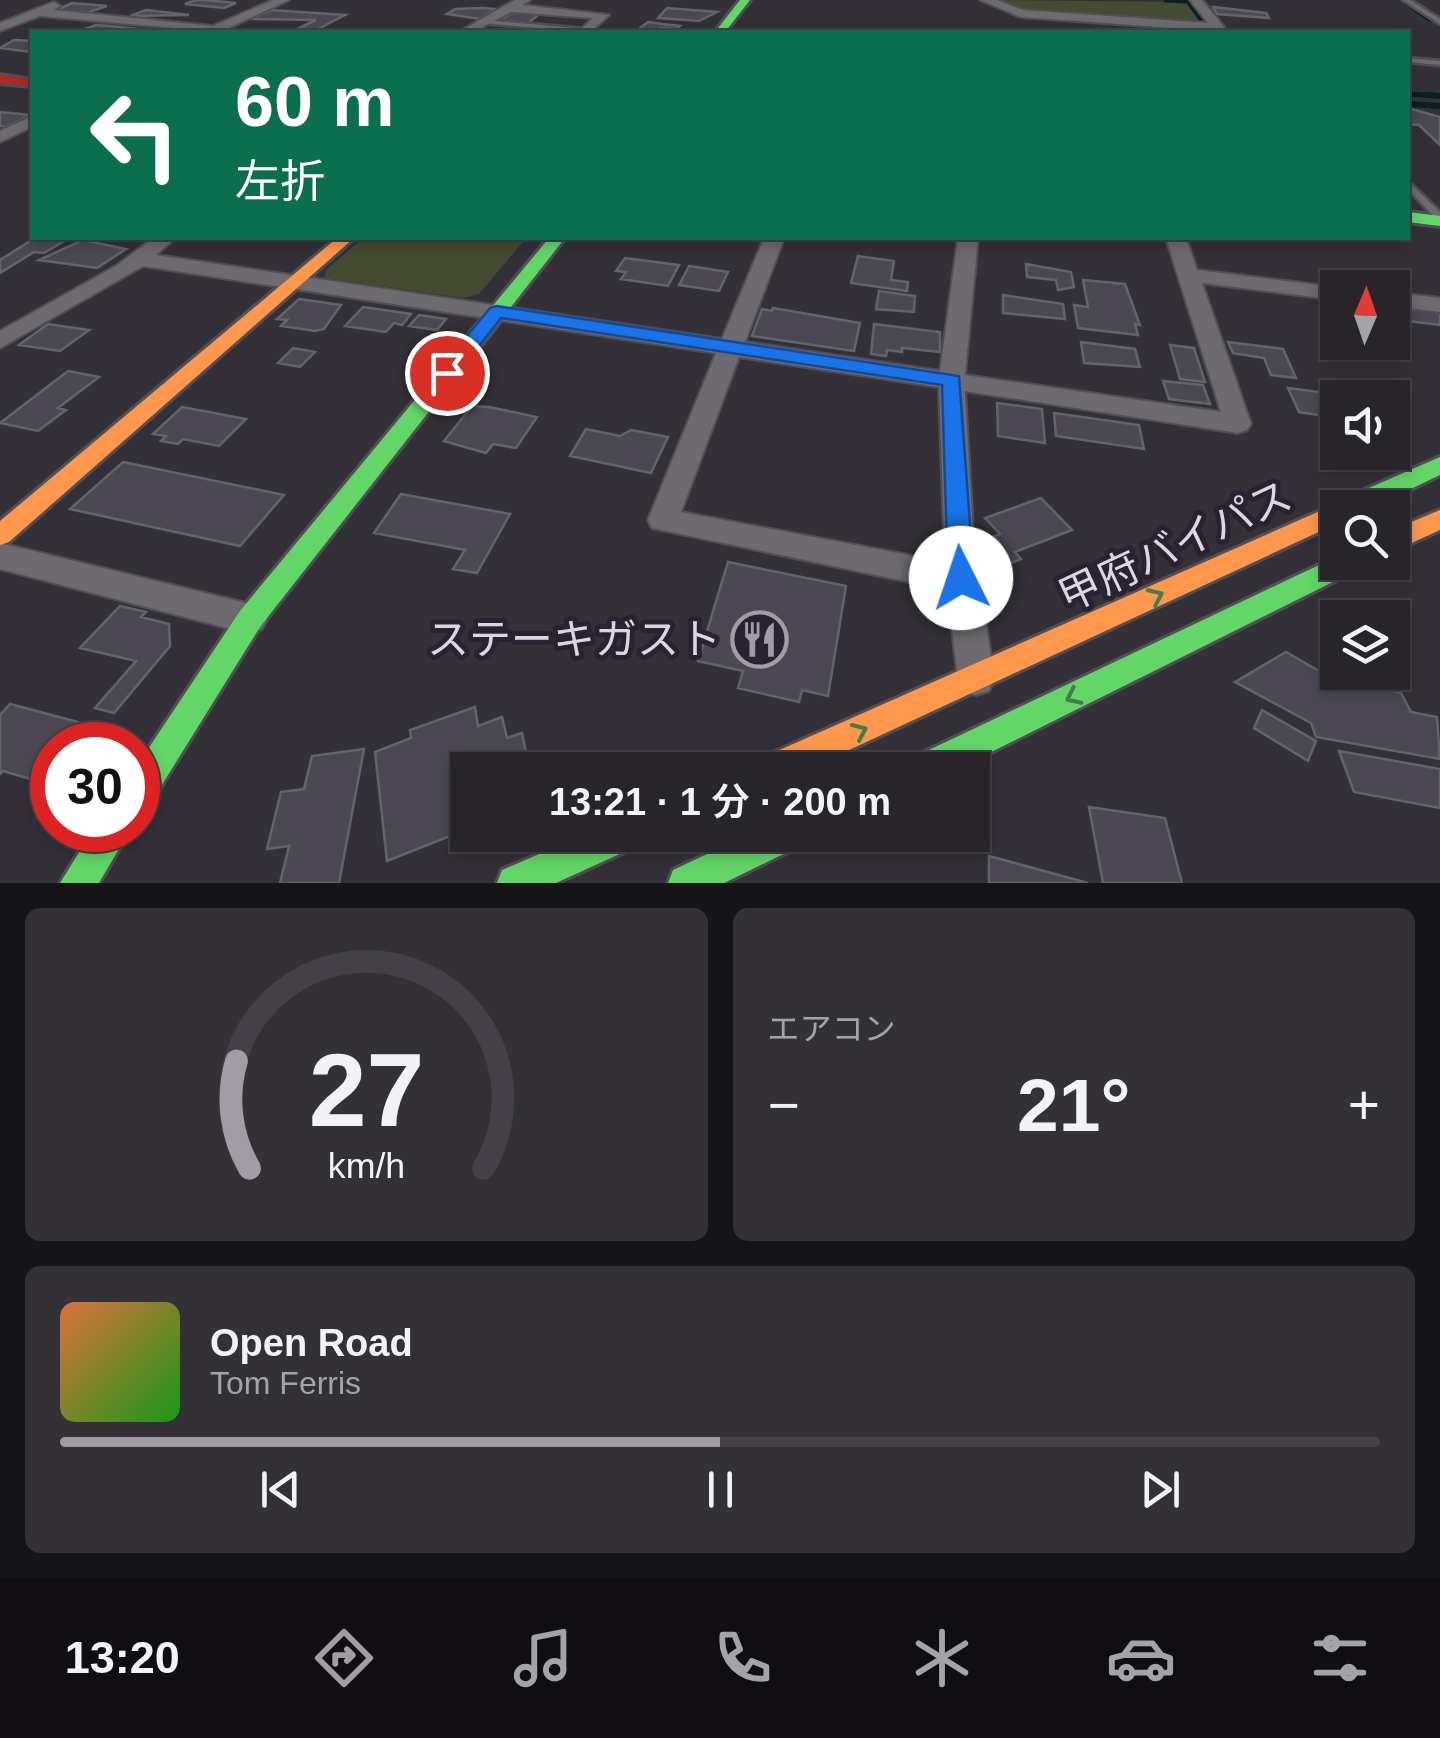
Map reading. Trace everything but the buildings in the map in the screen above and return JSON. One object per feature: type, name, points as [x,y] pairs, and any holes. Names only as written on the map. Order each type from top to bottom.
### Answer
[{"type":"main road","points":[[722,30],[745,0]]},
{"type":"main road","points":[[0,79],[30,83]]},
{"type":"main road","points":[[1410,217],[1440,220]]},
{"type":"main road","points":[[0,535],[344,240]]},
{"type":"main road","points":[[160,758],[250,619],[555,240]]},
{"type":"main road","name":"甲府バイパス","points":[[1387,490],[1440,465]]},
{"type":"main road","points":[[1410,533],[1440,519]]},
{"type":"main road","name":"甲府バイパス","points":[[811,752],[1320,520]]},
{"type":"main road","points":[[959,752],[1320,577]]},
{"type":"main road","points":[[78,883],[98,852]]},
{"type":"main road","points":[[515,883],[585,852]]},
{"type":"main road","points":[[686,883],[751,852]]},
{"type":"street","points":[[0,28],[69,0]]},
{"type":"street","points":[[236,0],[279,2]]},
{"type":"street","points":[[470,30],[524,0]]},
{"type":"street","points":[[986,0],[1021,13],[1220,30]]},
{"type":"street","points":[[1196,0],[1220,30]]},
{"type":"street","points":[[215,30],[279,2]]},
{"type":"street","points":[[511,8],[602,15],[587,30]]},
{"type":"street","points":[[38,12],[204,30]]},
{"type":"street","points":[[0,137],[30,122]]},
{"type":"street","points":[[0,340],[139,259],[163,240]]},
{"type":"street","points":[[773,240],[664,520],[961,578]]},
{"type":"street","points":[[968,240],[952,380],[961,578],[976,679]]},
{"type":"street","points":[[139,259],[1238,424],[1177,240]]},
{"type":"street","points":[[1189,275],[1320,291]]},
{"type":"street","points":[[1410,302],[1440,305]]},
{"type":"street","points":[[0,556],[250,619]]},
{"type":"lane","points":[[1406,0],[1440,22]]},
{"type":"lane","points":[[484,22],[565,30]]},
{"type":"lane","points":[[1410,60],[1440,63]]},
{"type":"lane","points":[[1410,186],[1440,220]]},
{"type":"green space","points":[[995,0],[1186,2],[1200,23],[1021,11]]},
{"type":"green space","points":[[361,240],[524,240],[479,294],[464,298],[325,278],[326,270]]},
{"type":"waterway","points":[[1166,0],[1188,1],[1205,24]]},
{"type":"waterway","points":[[1403,0],[1429,19],[1440,19]]},
{"type":"waterway","points":[[1410,94],[1440,96],[1428,95]]},
{"type":"waterway","points":[[1410,104],[1440,106]]},
{"type":"traffic: fast","points":[[722,30],[745,0]]},
{"type":"traffic: fast","points":[[1410,217],[1440,221]]},
{"type":"traffic: fast","points":[[160,758],[250,619],[555,240]]},
{"type":"traffic: fast","points":[[1387,490],[1440,465]]},
{"type":"traffic: fast","points":[[958,752],[1320,577]]},
{"type":"traffic: fast","points":[[78,883],[98,852]]},
{"type":"traffic: fast","points":[[515,883],[585,852]]},
{"type":"traffic: fast","points":[[686,883],[751,852]]},
{"type":"traffic: slow","points":[[0,535],[344,240]]},
{"type":"traffic: slow","points":[[1410,533],[1440,519]]},
{"type":"traffic: slow","points":[[810,752],[1320,520]]},
{"type":"traffic: jam","points":[[0,79],[30,83]]},
{"type":"place","name":"ステーキガスト","points":[[760,639]]},
{"type":"route","points":[[447,373],[496,312],[952,380],[961,578]]}]
